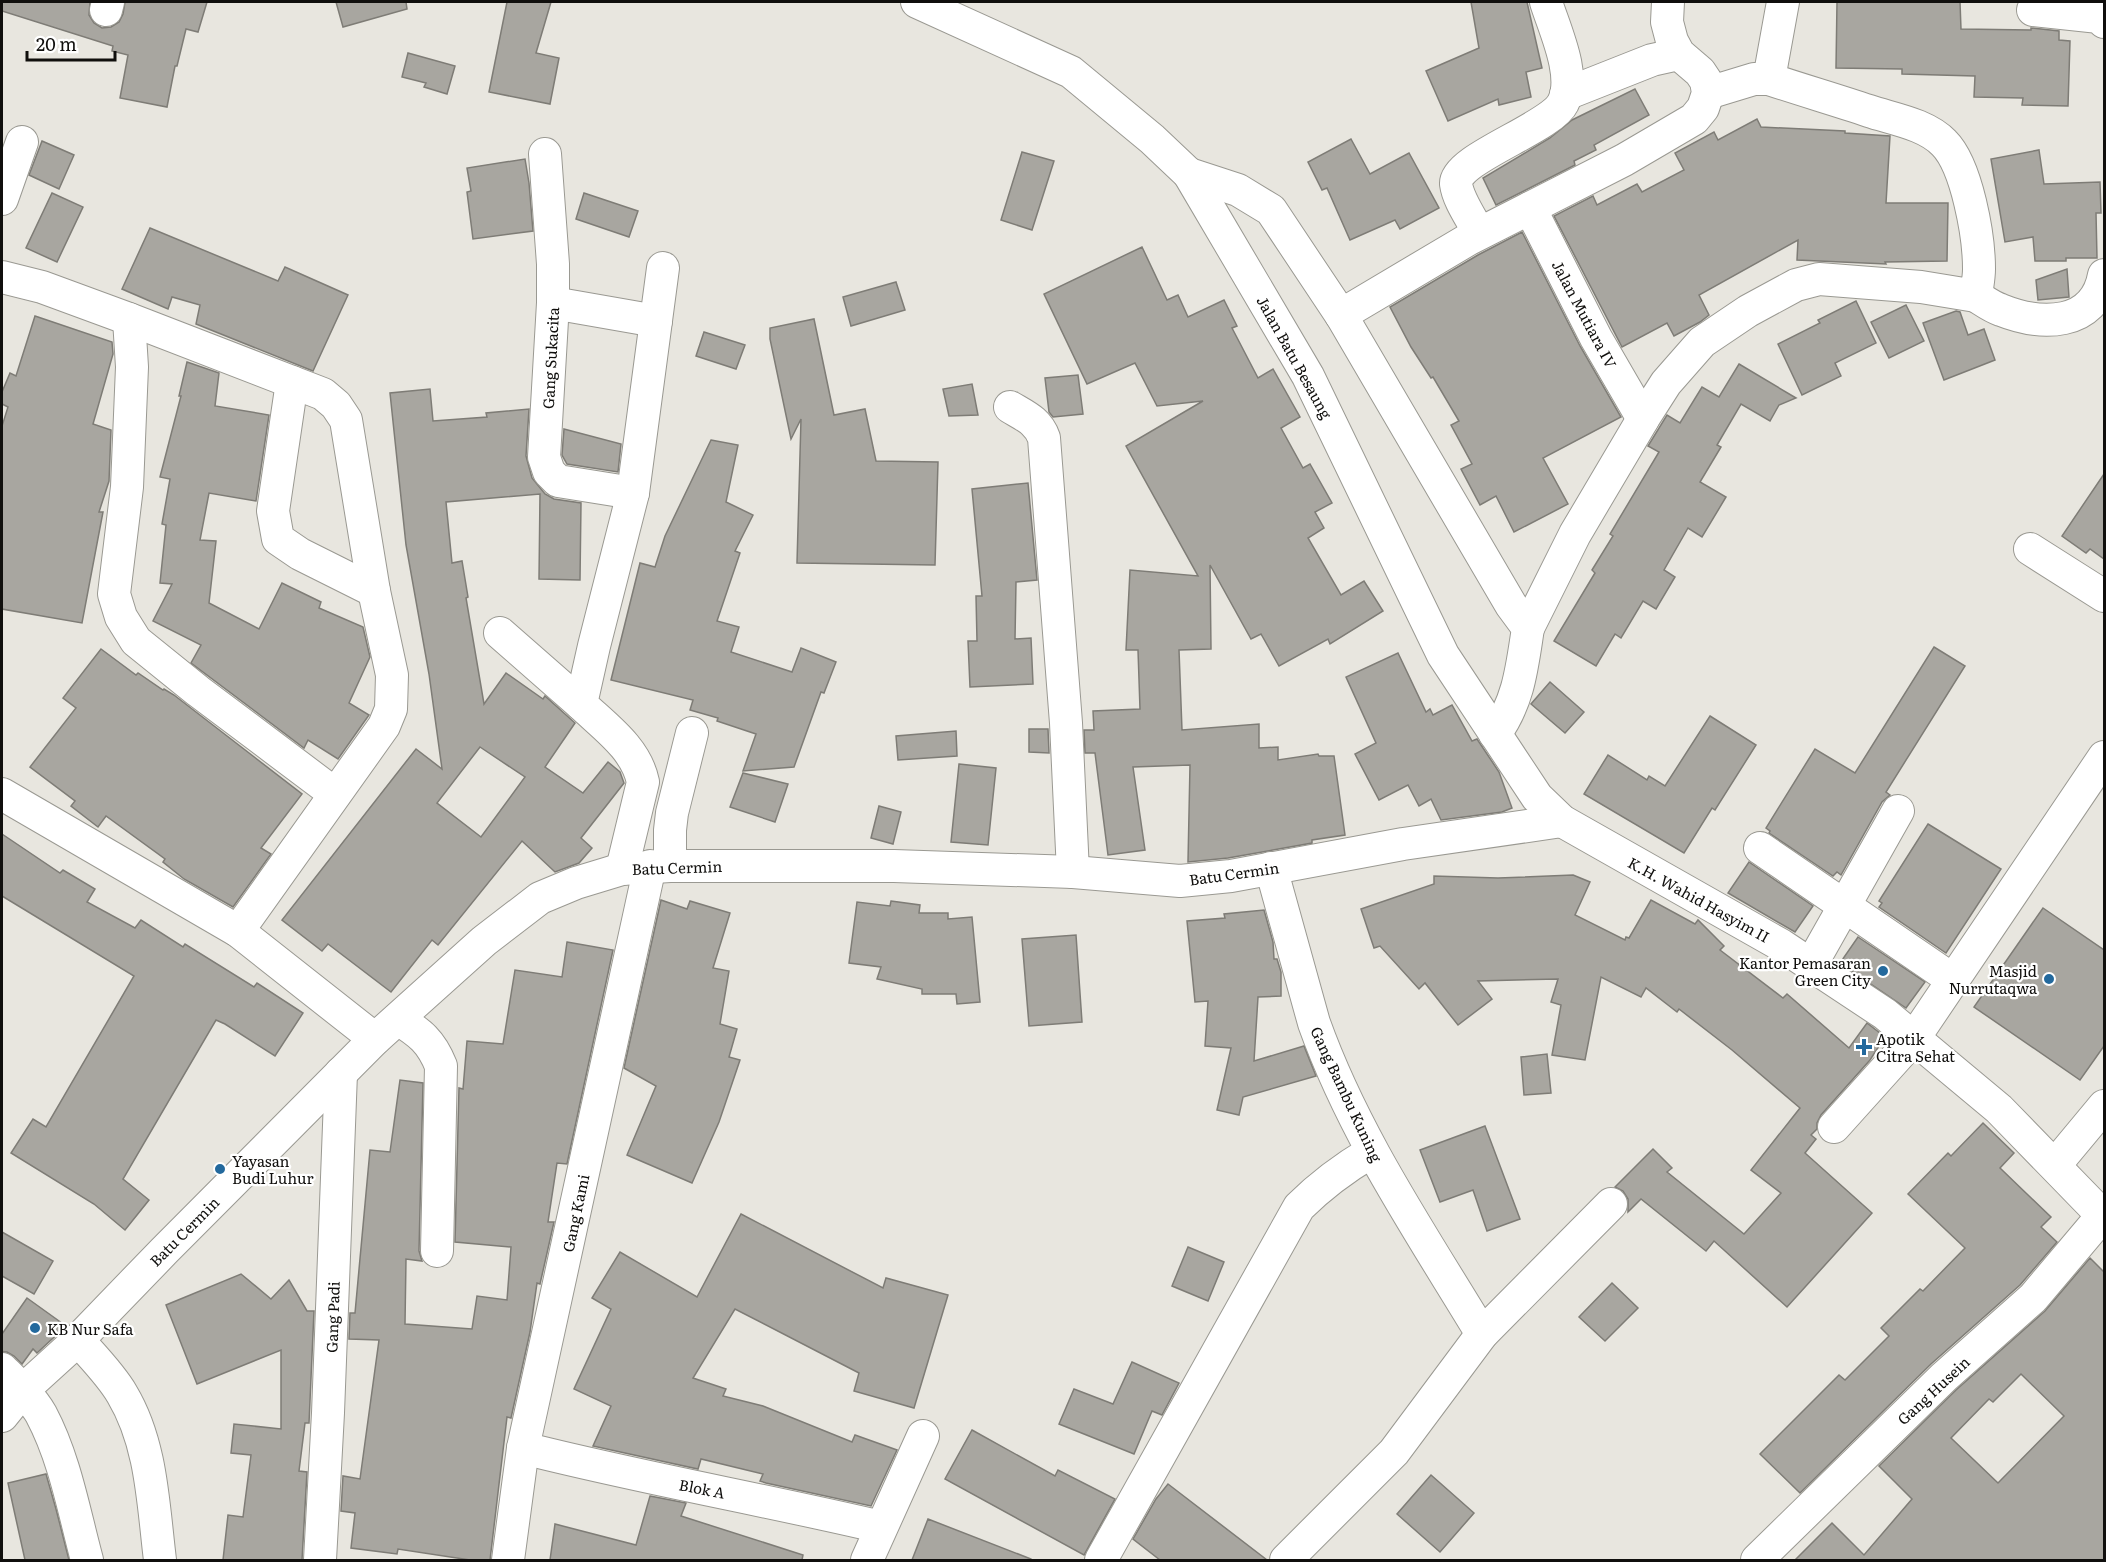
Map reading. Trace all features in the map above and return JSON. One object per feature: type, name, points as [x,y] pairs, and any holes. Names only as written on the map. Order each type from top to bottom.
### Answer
[{"type":"street","name":"Jalan Batu Besaung","points":[[917,2],[1071,72],[1152,139],[1189,174],[1308,376],[1443,655],[1537,797],[1562,821]]},
{"type":"street","points":[[1479,233],[1456,186],[1460,172],[1559,109],[1564,102],[1568,83],[1564,60],[1546,2]]},
{"type":"street","points":[[1341,315],[1479,233],[1624,160],[1694,119],[1703,108],[1708,93],[1706,81],[1700,72],[1679,54],[1669,30],[1668,2]]},
{"type":"street","points":[[1769,79],[1783,2]]},
{"type":"street","points":[[2033,10],[2099,17],[2104,22]]},
{"type":"street","points":[[1566,94],[1652,60],[1679,54]]},
{"type":"street","points":[[1708,93],[1754,79],[1769,79],[1930,132],[1954,155],[1962,171],[1976,231],[1979,270],[1976,296]]},
{"type":"street","points":[[2,199],[22,142]]},
{"type":"street","name":"Gang Sukacita","points":[[545,154],[553,264],[553,303],[544,457],[549,472],[558,481],[633,493]]},
{"type":"street","points":[[1189,174],[1238,190],[1270,210],[1341,315],[1511,605],[1528,628]]},
{"type":"street","name":"Jalan Mutiara IV","points":[[1530,208],[1596,338],[1643,419]]},
{"type":"street","points":[[581,704],[633,493],[663,268]]},
{"type":"street","points":[[1495,734],[1514,700],[1528,628],[1575,534],[1666,383],[1702,342],[1748,311],[1796,285],[1819,279],[1856,280],[1921,287],[1976,296],[1999,310],[2016,315],[2055,320],[2074,316],[2090,306],[2103,286],[2104,275]]},
{"type":"street","points":[[2,277],[42,287],[323,394],[336,405],[346,420],[374,591],[392,675],[391,709],[384,726],[238,931]]},
{"type":"street","points":[[553,303],[656,321]]},
{"type":"street","points":[[129,319],[132,367],[127,487],[114,594],[121,617],[136,641],[334,794]]},
{"type":"street","points":[[292,382],[273,511],[278,539],[300,554],[374,591]]},
{"type":"street","points":[[1010,407],[1035,422],[1044,438],[1066,723],[1073,872]]},
{"type":"street","points":[[2030,549],[2104,596]]},
{"type":"street","points":[[500,633],[628,749],[641,772],[643,782],[647,867]]},
{"type":"street","points":[[647,867],[670,830],[672,813],[692,733]]},
{"type":"street","points":[[1834,1126],[1914,1038],[2104,757]]},
{"type":"street","points":[[2,794],[238,931],[375,1039]]},
{"type":"street","points":[[1811,965],[1898,811]]},
{"type":"street","name":"Batu Cermin","points":[[2,1416],[12,1379],[78,1340],[375,1039],[484,942],[540,898],[576,883],[647,867],[894,866],[1073,872],[1179,881],[1231,876],[1413,842],[1562,821]]},
{"type":"street","name":"K.H. Wahid Hasyim II","points":[[1562,821],[1781,945],[1885,1014],[1999,1109],[2104,1216]]},
{"type":"street","points":[[1760,848],[1953,980]]},
{"type":"street","name":"Gang Kami","points":[[508,1560],[523,1449],[647,867]]},
{"type":"street","name":"Gang Bambu Kuning","points":[[1271,868],[1323,1048],[1371,1152],[1482,1334]]},
{"type":"street","points":[[398,1018],[427,1041],[434,1049],[441,1066],[437,1251]]},
{"type":"street","name":"Gang Padi","points":[[320,1560],[341,1073]]},
{"type":"street","points":[[2055,1165],[2104,1106]]},
{"type":"street","points":[[1101,1560],[1299,1207],[1340,1170],[1371,1152]]},
{"type":"street","points":[[1286,1560],[1394,1452],[1482,1334],[1611,1204]]},
{"type":"street","name":"Gang Husein","points":[[1758,1560],[1944,1377],[2032,1298],[2104,1216]]},
{"type":"street","points":[[78,1340],[122,1393],[138,1426],[149,1469],[160,1560]]},
{"type":"street","points":[[12,1379],[41,1414],[61,1463],[87,1560]]},
{"type":"street","points":[[867,1560],[923,1436]]},
{"type":"street","name":"Blok A","points":[[523,1449],[881,1527]]},
{"type":"building","points":[[2,2],[90,2],[89,15],[94,23],[102,28],[111,27],[119,22],[125,2],[207,2],[198,32],[186,29],[177,66],[175,66],[167,107],[120,98],[128,55],[112,51],[113,46],[2,11]]},
{"type":"building","points":[[336,2],[406,2],[407,9],[343,27]]},
{"type":"building","points":[[507,2],[551,2],[536,53],[559,58],[550,104],[489,92]]},
{"type":"building","points":[[1471,2],[1527,2],[1542,68],[1526,72],[1531,97],[1499,105],[1498,99],[1448,121],[1426,71],[1479,48]]},
{"type":"building","points":[[1837,2],[1960,2],[1961,29],[2031,30],[2031,28],[2059,31],[2059,40],[2070,41],[2068,106],[2022,105],[2023,98],[1974,97],[1975,76],[1902,74],[1902,69],[1836,68]]},
{"type":"building","points":[[408,53],[455,66],[447,94],[424,87],[426,83],[402,77]]},
{"type":"building","points":[[1635,89],[1649,115],[1594,145],[1596,150],[1574,161],[1575,165],[1496,205],[1483,178],[1550,138],[1572,120]]},
{"type":"building","points":[[1757,119],[1761,127],[1845,131],[1845,133],[1890,136],[1886,203],[1948,203],[1947,261],[1885,262],[1886,264],[1797,260],[1798,240],[1699,295],[1709,315],[1700,322],[1674,336],[1667,323],[1622,347],[1554,216],[1593,196],[1597,205],[1637,184],[1642,192],[1684,170],[1675,153],[1714,132],[1718,140]]},
{"type":"building","points":[[1351,139],[1370,174],[1409,153],[1439,208],[1400,229],[1395,220],[1350,240],[1327,188],[1322,190],[1308,162]]},
{"type":"building","points":[[42,141],[74,155],[59,189],[29,175]]},
{"type":"building","points":[[2039,150],[2044,184],[2100,182],[2101,213],[2096,213],[2097,258],[2035,261],[2033,237],[2005,242],[1991,159]]},
{"type":"building","points":[[1022,152],[1054,161],[1032,230],[1001,220]]},
{"type":"building","points":[[525,159],[533,231],[473,239],[467,192],[471,191],[467,168]]},
{"type":"building","points":[[52,193],[83,207],[57,262],[26,248]]},
{"type":"building","points":[[584,193],[638,211],[629,237],[576,219]]},
{"type":"building","points":[[150,228],[278,281],[285,267],[348,295],[313,371],[196,324],[200,305],[172,297],[168,309],[122,289]]},
{"type":"building","points":[[1522,232],[1580,346],[1621,417],[1543,458],[1568,504],[1514,532],[1496,496],[1480,505],[1461,469],[1472,464],[1451,425],[1459,421],[1433,377],[1431,378],[1411,347],[1390,307]]},
{"type":"building","points":[[1142,247],[1167,300],[1178,295],[1188,317],[1224,300],[1237,326],[1232,328],[1258,378],[1273,369],[1300,417],[1281,428],[1303,468],[1310,464],[1332,503],[1315,512],[1324,528],[1308,538],[1341,595],[1364,581],[1383,611],[1330,644],[1328,639],[1279,666],[1261,634],[1251,639],[1210,565],[1211,649],[1179,650],[1182,730],[1259,724],[1259,748],[1278,747],[1278,760],[1318,754],[1319,756],[1334,756],[1345,835],[1228,858],[1188,862],[1190,765],[1133,767],[1145,850],[1108,855],[1095,753],[1085,753],[1084,730],[1094,730],[1093,711],[1140,709],[1138,650],[1126,650],[1130,570],[1198,576],[1126,446],[1203,401],[1157,406],[1135,363],[1087,384],[1044,294]]},
{"type":"building","points":[[2067,269],[2069,297],[2038,300],[2036,280]]},
{"type":"building","points":[[896,282],[905,310],[851,326],[843,297]]},
{"type":"building","points":[[1856,301],[1876,343],[1835,363],[1841,376],[1802,395],[1778,344],[1820,323],[1818,320]]},
{"type":"building","points":[[1906,305],[1924,341],[1889,358],[1871,322]]},
{"type":"building","points":[[1956,311],[1960,312],[1968,335],[1984,329],[1995,360],[1944,380],[1923,323]]},
{"type":"building","points":[[35,316],[112,342],[113,354],[93,424],[111,430],[109,481],[99,512],[103,512],[82,623],[2,609],[2,426],[8,407],[2,404],[2,392],[10,373],[16,376]]},
{"type":"building","points":[[814,319],[834,415],[865,409],[876,461],[938,462],[935,565],[797,563],[801,419],[791,439],[770,339],[770,328]]},
{"type":"building","points":[[704,332],[745,345],[736,369],[696,356]]},
{"type":"building","points":[[187,362],[219,373],[215,406],[269,415],[256,501],[209,493],[200,540],[216,541],[209,603],[259,629],[282,583],[321,602],[319,608],[363,627],[370,657],[349,703],[369,715],[338,759],[308,740],[304,748],[191,663],[201,645],[153,621],[172,584],[160,583],[166,525],[162,524],[170,479],[160,477],[181,396],[179,396]]},
{"type":"building","points":[[1739,364],[1796,398],[1779,405],[1770,421],[1741,404],[1717,445],[1721,447],[1700,482],[1726,497],[1702,537],[1688,528],[1664,570],[1675,577],[1656,609],[1643,601],[1621,638],[1615,634],[1596,666],[1554,641],[1595,573],[1592,570],[1613,536],[1610,534],[1659,452],[1648,446],[1667,415],[1680,423],[1702,387],[1719,397]]},
{"type":"building","points":[[1078,375],[1083,414],[1053,417],[1049,412],[1045,378]]},
{"type":"building","points":[[972,384],[978,415],[949,416],[943,389]]},
{"type":"building","points":[[430,389],[433,421],[487,417],[486,413],[529,409],[526,456],[532,478],[545,494],[554,499],[581,503],[580,580],[539,579],[540,494],[446,502],[452,563],[462,561],[484,704],[506,673],[543,699],[545,696],[575,723],[545,767],[583,793],[608,762],[620,772],[624,783],[581,838],[592,848],[579,863],[555,872],[522,841],[438,945],[432,940],[391,992],[328,944],[322,951],[282,920],[416,749],[442,769],[429,674],[406,545],[390,393]],"holes":[[[480,747],[525,777],[481,837],[437,803]]]},
{"type":"building","points":[[564,429],[621,444],[618,472],[567,464],[562,455]]},
{"type":"building","points":[[711,440],[738,445],[726,502],[753,515],[735,551],[740,553],[717,621],[739,627],[731,652],[792,672],[801,648],[836,662],[824,693],[821,692],[794,767],[743,771],[756,734],[717,721],[718,718],[690,710],[693,700],[611,680],[640,563],[655,567],[665,536]]},
{"type":"building","points":[[2104,474],[2104,559],[2090,549],[2086,553],[2062,536]]},
{"type":"building","points":[[1028,483],[1037,580],[1016,582],[1015,639],[1031,638],[1033,684],[970,687],[968,641],[977,641],[976,596],[982,596],[972,489]]},
{"type":"building","points":[[1934,647],[1965,666],[1886,792],[1890,795],[1882,802],[1841,875],[1837,872],[1833,876],[1769,833],[1770,831],[1766,828],[1815,749],[1855,773]]},
{"type":"building","points":[[101,649],[136,675],[138,673],[174,695],[302,794],[261,848],[271,854],[233,907],[184,879],[163,862],[165,859],[106,816],[98,827],[71,806],[75,801],[30,767],[76,708],[63,698]]},
{"type":"building","points":[[1398,653],[1426,712],[1430,709],[1433,715],[1452,705],[1472,741],[1477,739],[1499,772],[1512,808],[1502,812],[1441,820],[1431,799],[1419,806],[1408,785],[1379,800],[1355,754],[1376,743],[1346,677]]},
{"type":"building","points":[[1550,682],[1584,712],[1565,733],[1531,704]]},
{"type":"building","points":[[1710,716],[1756,745],[1715,810],[1712,808],[1684,853],[1584,794],[1608,755],[1647,780],[1649,776],[1665,786]]},
{"type":"building","points":[[1029,729],[1048,729],[1049,753],[1029,752]]},
{"type":"building","points":[[956,731],[957,756],[898,760],[896,736]]},
{"type":"building","points":[[959,764],[996,768],[988,845],[951,842]]},
{"type":"building","points":[[743,773],[788,784],[775,822],[730,807]]},
{"type":"building","points":[[879,806],[901,812],[893,844],[871,838]]},
{"type":"building","points":[[1928,824],[2001,869],[1946,953],[1879,907],[1882,903],[1879,901]]},
{"type":"building","points":[[2,834],[60,873],[63,870],[95,889],[87,902],[135,928],[141,920],[183,947],[185,944],[254,987],[257,983],[303,1013],[275,1056],[216,1020],[123,1179],[149,1200],[125,1230],[94,1204],[11,1153],[33,1119],[46,1127],[134,976],[2,896]]},
{"type":"building","name":"Kantor Pemasaran Green City","points":[[1749,862],[1813,906],[1795,932],[1728,893]]},
{"type":"building","points":[[1573,875],[1590,882],[1575,915],[1625,940],[1626,937],[1629,938],[1651,900],[1695,924],[1698,920],[1724,946],[1720,950],[1783,998],[1787,994],[1849,1048],[1867,1023],[1885,1037],[1870,1060],[1821,1115],[1817,1129],[1811,1135],[1816,1139],[1805,1153],[1872,1213],[1787,1307],[1714,1241],[1706,1251],[1641,1199],[1628,1212],[1628,1199],[1623,1191],[1615,1187],[1653,1149],[1672,1168],[1667,1172],[1744,1234],[1781,1193],[1751,1170],[1800,1108],[1732,1050],[1679,1009],[1677,1012],[1646,988],[1641,997],[1601,977],[1585,1060],[1552,1055],[1561,1005],[1551,1002],[1558,979],[1478,981],[1492,999],[1458,1025],[1425,983],[1419,989],[1380,946],[1374,948],[1361,909],[1434,884],[1434,876],[1498,878]]},
{"type":"building","points":[[661,900],[687,909],[690,901],[730,913],[713,968],[729,971],[720,1024],[737,1029],[729,1057],[740,1060],[719,1122],[692,1183],[627,1155],[656,1086],[624,1068]]},
{"type":"building","points":[[891,901],[920,905],[919,913],[948,913],[948,919],[972,917],[980,1002],[957,1004],[956,994],[922,994],[922,989],[877,979],[881,967],[849,963],[857,902],[890,906]]},
{"type":"building","name":"Masjid Nurrutaqwa","points":[[2043,908],[2104,950],[2104,1046],[2080,1080],[1974,1007]]},
{"type":"building","points":[[1264,910],[1273,942],[1274,959],[1277,959],[1281,972],[1281,996],[1258,997],[1254,1061],[1304,1046],[1316,1076],[1243,1097],[1239,1115],[1217,1110],[1231,1048],[1205,1046],[1208,1001],[1195,1002],[1187,921],[1225,918],[1224,914]]},
{"type":"building","points":[[1076,935],[1082,1022],[1029,1026],[1022,939]]},
{"type":"building","name":"Kantor Pemasaran Green City","points":[[1858,937],[1925,982],[1906,1008],[1840,963]]},
{"type":"building","points":[[567,942],[613,950],[567,1164],[557,1163],[548,1222],[554,1222],[540,1284],[537,1283],[530,1332],[511,1418],[507,1417],[490,1560],[470,1560],[398,1549],[397,1554],[351,1548],[355,1513],[341,1511],[343,1476],[360,1479],[379,1340],[349,1339],[350,1313],[355,1313],[370,1150],[390,1152],[400,1080],[423,1083],[419,1251],[422,1261],[406,1259],[405,1324],[472,1329],[477,1296],[507,1300],[511,1247],[455,1242],[459,1088],[463,1089],[467,1041],[503,1044],[515,970],[562,977]]},
{"type":"building","points":[[1547,1054],[1551,1093],[1524,1095],[1521,1057]]},
{"type":"building","points":[[1983,1123],[2014,1153],[2000,1168],[2051,1217],[2041,1227],[2057,1242],[2020,1285],[1931,1364],[1800,1493],[1760,1454],[1839,1375],[1845,1380],[1889,1336],[1881,1328],[1920,1289],[1923,1291],[1965,1248],[1908,1194],[1948,1153],[1951,1156]]},
{"type":"building","points":[[1485,1126],[1520,1219],[1487,1231],[1473,1190],[1440,1202],[1420,1150]]},
{"type":"building","points":[[741,1214],[883,1288],[886,1278],[948,1295],[914,1408],[854,1391],[859,1373],[735,1309],[693,1378],[726,1389],[723,1396],[763,1406],[852,1442],[855,1435],[897,1450],[871,1506],[766,1483],[760,1481],[763,1474],[701,1459],[698,1469],[593,1446],[611,1406],[574,1389],[611,1309],[592,1298],[620,1252],[697,1297]]},
{"type":"building","points":[[2,1232],[53,1261],[34,1294],[2,1276]]},
{"type":"building","points":[[1188,1247],[1224,1262],[1208,1301],[1172,1286]]},
{"type":"building","points":[[2090,1258],[2104,1272],[2104,1560],[1795,1560],[1832,1523],[1864,1555],[1912,1499],[1879,1466],[1956,1390],[2045,1311]],"holes":[[[2021,1374],[2064,1416],[1998,1483],[1951,1438],[1989,1399],[1993,1402]]]},
{"type":"building","points":[[241,1274],[271,1299],[289,1280],[307,1311],[314,1311],[309,1423],[305,1423],[299,1471],[307,1472],[302,1560],[223,1560],[228,1515],[243,1517],[251,1455],[231,1453],[234,1424],[281,1429],[281,1350],[197,1384],[166,1305]]},
{"type":"building","points":[[1612,1283],[1638,1308],[1605,1341],[1579,1317]]},
{"type":"building","name":"KB Nur Safa","points":[[27,1298],[66,1326],[37,1353],[33,1349],[22,1364],[14,1356],[2,1352],[2,1334]]},
{"type":"building","points":[[1132,1362],[1179,1383],[1162,1415],[1152,1411],[1134,1454],[1059,1424],[1074,1389],[1113,1404]]},
{"type":"building","points":[[972,1430],[1055,1476],[1058,1470],[1115,1499],[1084,1555],[945,1479]]},
{"type":"building","points":[[46,1474],[69,1560],[25,1560],[8,1483]]},
{"type":"building","points":[[1431,1475],[1474,1513],[1440,1552],[1397,1514]]},
{"type":"building","points":[[1168,1484],[1267,1560],[1160,1560],[1133,1539],[1156,1499]]},
{"type":"building","points":[[650,1496],[686,1503],[681,1516],[803,1555],[802,1560],[550,1560],[555,1524],[636,1545]]},
{"type":"building","points":[[928,1519],[1031,1559],[1031,1560],[912,1560]]},
{"type":"place","name":"Kantor Pemasaran Green City","points":[[1883,971]]},
{"type":"place","name":"Masjid Nurrutaqwa","points":[[2049,979]]},
{"type":"place","name":"Apotik Citra Sehat","points":[[1864,1047]]},
{"type":"place","name":"Yayasan Budi Luhur","points":[[220,1169]]},
{"type":"place","name":"KB Nur Safa","points":[[35,1328]]}]
